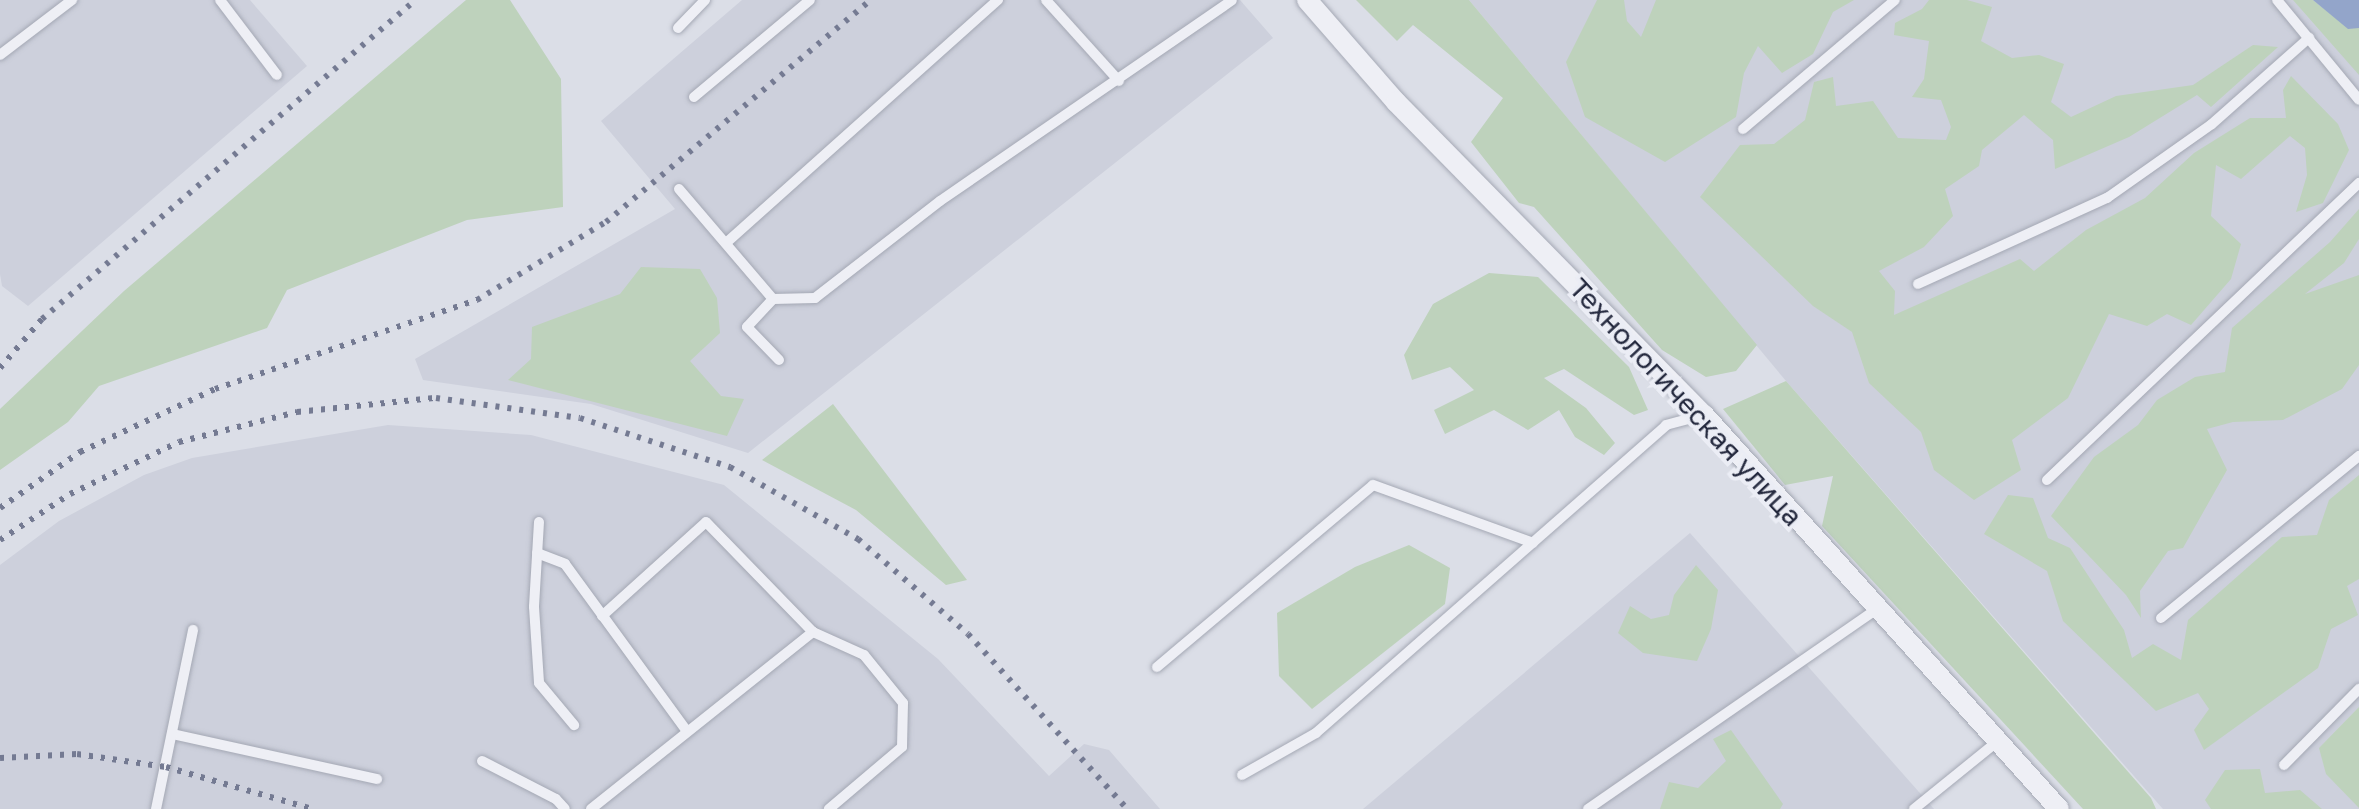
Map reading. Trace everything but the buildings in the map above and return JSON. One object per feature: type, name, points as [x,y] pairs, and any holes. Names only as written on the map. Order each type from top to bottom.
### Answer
[{"type":"street","name":"Технологическая улица","points":[[1307,0],[1396,102],[1704,415],[2059,809]]},
{"type":"lane","points":[[0,55],[72,0]]},
{"type":"lane","points":[[220,0],[277,75]]},
{"type":"lane","points":[[678,28],[705,0]]},
{"type":"lane","points":[[694,97],[810,0]]},
{"type":"lane","points":[[726,243],[998,0]]},
{"type":"lane","points":[[1046,0],[1119,81]]},
{"type":"lane","points":[[779,360],[747,327],[773,299],[815,298],[940,201],[1119,81],[1232,0]]},
{"type":"lane","points":[[1743,129],[1895,0]]},
{"type":"lane","points":[[2277,0],[2359,100]]},
{"type":"lane","points":[[1918,284],[2107,198],[2212,124],[2309,38]]},
{"type":"lane","points":[[2047,480],[2359,183]]},
{"type":"lane","points":[[679,189],[773,299]]},
{"type":"lane","points":[[1242,775],[1316,733],[1666,425],[1704,415]]},
{"type":"lane","points":[[2161,618],[2359,456]]},
{"type":"lane","points":[[1157,667],[1373,485],[1533,543]]},
{"type":"lane","points":[[539,522],[534,607],[539,683],[574,725]]},
{"type":"lane","points":[[602,616],[706,522],[813,632],[864,655],[903,703],[902,747],[829,809]]},
{"type":"lane","points":[[537,553],[565,564],[687,731]]},
{"type":"lane","points":[[1588,809],[1877,609]]},
{"type":"lane","points":[[156,809],[193,630]]},
{"type":"lane","points":[[591,809],[813,632]]},
{"type":"lane","points":[[2284,765],[2359,689]]},
{"type":"lane","points":[[172,734],[377,779]]},
{"type":"lane","points":[[1914,809],[1998,741]]},
{"type":"lane","points":[[482,761],[556,799],[565,809]]},
{"type":"shaded area","points":[[0,0],[250,0],[307,66],[28,306],[2,286],[0,274]]},
{"type":"shaded area","points":[[742,0],[1240,0],[1273,38],[748,453],[591,404],[423,380],[415,359],[675,209],[601,121]]},
{"type":"shaded area","points":[[1469,0],[2359,0],[2359,809],[2163,809],[1786,381]]},
{"type":"shaded area","points":[[388,425],[531,435],[724,485],[938,659],[1049,776],[1084,744],[1109,750],[1160,809],[0,809],[0,565],[59,521],[144,475],[192,458]]},
{"type":"shaded area","points":[[1690,533],[1934,809],[1363,809]]},
{"type":"green space","points":[[466,0],[510,0],[561,79],[563,207],[467,220],[287,290],[267,328],[99,386],[68,422],[0,470],[0,409],[124,291]]},
{"type":"green space","points":[[1356,0],[1469,0],[1757,345],[1736,371],[1706,377],[1662,350],[1534,207],[1519,203],[1471,142],[1503,98],[1413,25],[1397,41]]},
{"type":"green space","points":[[1597,0],[1624,0],[1627,21],[1641,37],[1656,0],[1854,0],[1833,12],[1813,54],[1782,73],[1758,46],[1744,73],[1736,117],[1665,162],[1585,117],[1566,62]]},
{"type":"green space","points":[[1929,0],[1967,0],[1992,7],[1981,41],[2012,58],[2039,55],[2064,64],[2051,102],[2071,117],[2116,96],[2193,85],[2253,45],[2278,47],[2211,107],[2197,95],[2129,137],[2055,169],[2053,140],[2024,115],[1982,150],[1979,166],[1945,189],[1953,216],[1924,247],[1879,271],[1895,291],[1894,315],[2020,259],[2034,271],[2086,230],[2145,198],[2194,153],[2250,118],[2286,118],[2283,90],[2291,76],[2338,124],[2349,150],[2323,203],[2296,212],[2307,175],[2305,148],[2290,136],[2241,179],[2216,165],[2211,216],[2241,244],[2231,279],[2191,325],[2167,314],[2147,326],[2109,314],[2068,398],[2012,440],[2021,470],[1974,500],[1934,470],[1921,432],[1869,383],[1852,332],[1813,306],[1700,197],[1740,145],[1774,144],[1805,120],[1814,82],[1833,77],[1836,106],[1873,101],[1898,138],[1946,140],[1951,127],[1941,100],[1912,97],[1924,79],[1929,41],[1894,35],[1895,23],[1922,9]]},
{"type":"green space","points":[[2293,0],[2313,0],[2348,28],[2359,28],[2359,75]]},
{"type":"green space","points":[[2359,209],[2359,239],[2344,263],[2305,294],[2359,275],[2359,365],[2342,389],[2283,420],[2233,422],[2207,429],[2227,470],[2183,548],[2168,551],[2140,591],[2141,618],[2126,595],[2051,516],[2094,457],[2138,425],[2157,400],[2195,377],[2225,372],[2232,328],[2330,242]]},
{"type":"green space","points":[[641,267],[700,269],[717,298],[720,333],[690,361],[721,396],[744,399],[727,436],[508,380],[531,359],[532,327],[620,294]]},
{"type":"green space","points":[[1489,273],[1538,277],[1629,367],[1648,410],[1634,415],[1564,369],[1544,378],[1586,408],[1615,443],[1604,455],[1575,437],[1559,410],[1528,430],[1494,410],[1445,434],[1434,410],[1474,390],[1450,367],[1412,380],[1404,355],[1433,304]]},
{"type":"green space","points":[[1786,381],[2151,798],[2156,809],[2083,809],[1822,526],[1833,476],[1785,485],[1723,409]]},
{"type":"green space","points":[[833,404],[967,580],[946,585],[856,510],[762,460]]},
{"type":"green space","points":[[2359,475],[2359,579],[2347,586],[2358,615],[2331,629],[2318,668],[2204,750],[2194,730],[2209,709],[2198,693],[2156,711],[2063,621],[2047,571],[1984,534],[2008,495],[2033,498],[2048,538],[2070,548],[2124,630],[2132,658],[2153,644],[2181,660],[2188,620],[2282,537],[2317,535],[2329,500]]},
{"type":"green space","points":[[1409,545],[1450,568],[1445,604],[1312,709],[1279,676],[1277,613],[1355,567]]},
{"type":"green space","points":[[1696,565],[1718,590],[1711,629],[1697,661],[1643,653],[1618,633],[1630,606],[1651,619],[1669,615],[1674,595]]},
{"type":"green space","points":[[2359,707],[2359,808],[2326,774],[2319,748]]},
{"type":"green space","points":[[1731,730],[1783,804],[1780,809],[1660,809],[1669,782],[1698,788],[1726,761],[1713,739]]},
{"type":"green space","points":[[2260,769],[2265,793],[2300,790],[2322,809],[2211,809],[2205,800],[2225,770]]},
{"type":"water","points":[[2313,0],[2359,0],[2359,28],[2348,29]]},
{"type":"railway","points":[[0,368],[42,319],[416,0]]},
{"type":"railway","points":[[0,508],[80,452],[215,389],[477,300],[606,222],[871,0]]},
{"type":"railway","points":[[0,540],[70,494],[179,442],[297,412],[436,398],[580,418],[730,467],[858,539],[968,634],[1127,809]]},
{"type":"railway","points":[[0,758],[77,754],[166,767],[312,809]]}]
